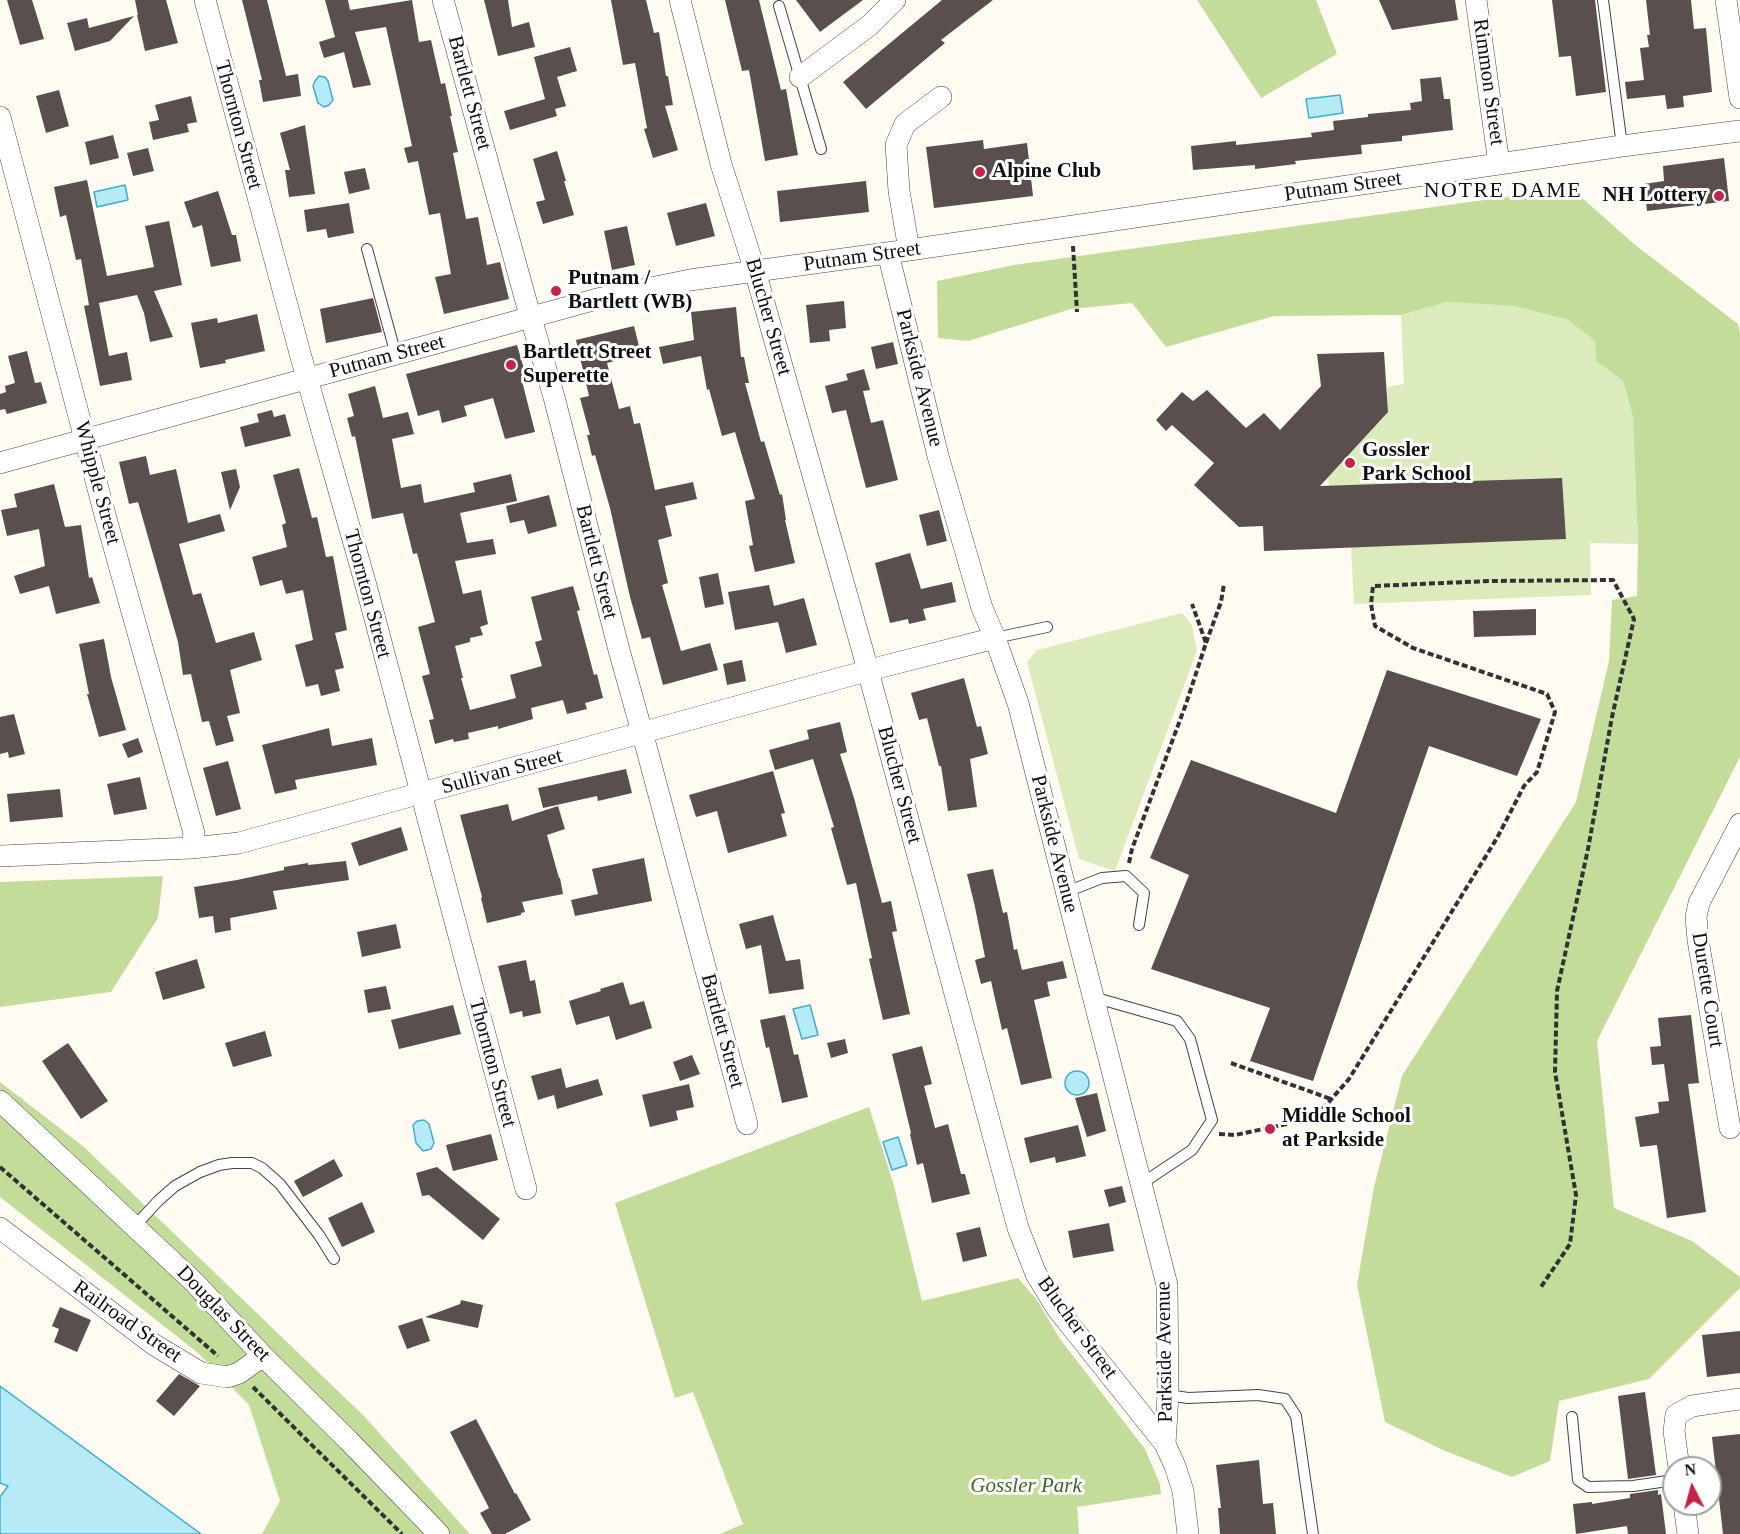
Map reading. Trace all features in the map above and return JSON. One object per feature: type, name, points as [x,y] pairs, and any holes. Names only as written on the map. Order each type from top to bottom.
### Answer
[{"type":"street","name":"Thornton Street","points":[[205,0],[307,380],[366,589],[526,1189]]},
{"type":"street","name":"Bartlett Street","points":[[443,0],[554,397],[619,650],[747,1124]]},
{"type":"street","name":"Blucher Street","points":[[680,0],[721,164],[755,271],[868,671],[1018,1228],[1036,1274],[1059,1310],[1165,1444],[1183,1491],[1188,1534]]},
{"type":"street","points":[[800,77],[870,24],[896,0]]},
{"type":"street","name":"Rimmon Street","points":[[1476,0],[1499,164]]},
{"type":"street","points":[[1726,0],[1740,98]]},
{"type":"street","points":[[909,250],[899,191],[896,145],[905,124],[941,97]]},
{"type":"street","name":"Whipple Street","points":[[0,117],[85,440],[194,833],[192,849]]},
{"type":"street","name":"Putnam Street","points":[[0,463],[597,299],[690,280],[1740,131]]},
{"type":"street","name":"Parkside Avenue","points":[[888,253],[938,456],[981,608],[995,638],[1018,703],[1167,1285],[1168,1395],[1165,1444]]},
{"type":"street","name":"Sullivan Street","points":[[0,856],[192,849],[239,843],[995,638]]},
{"type":"street","name":"Durette Court","points":[[1730,1128],[1696,917],[1699,903],[1740,824]]},
{"type":"street","name":"Douglas Street","points":[[0,1101],[194,1282],[263,1356],[439,1534]]},
{"type":"street","name":"Railroad Street","points":[[0,1228],[153,1344],[201,1373],[227,1377],[239,1373]]},
{"type":"street","points":[[239,1373],[263,1356]]},
{"type":"street","points":[[1677,1456],[1674,1431],[1676,1415],[1692,1406],[1740,1399]]},
{"type":"street","points":[[1686,1516],[1688,1534]]},
{"type":"lane","points":[[1603,0],[1622,146]]},
{"type":"lane","points":[[779,6],[821,150]]},
{"type":"lane","points":[[367,249],[396,355]]},
{"type":"lane","points":[[995,638],[1047,627]]},
{"type":"lane","points":[[1066,892],[1102,878],[1126,876],[1144,893],[1139,925]]},
{"type":"lane","points":[[1093,997],[1177,1021],[1190,1039],[1212,1119],[1192,1150],[1141,1184]]},
{"type":"lane","points":[[134,1227],[175,1186],[219,1165],[252,1163],[262,1168],[280,1184],[319,1235],[334,1259]]},
{"type":"lane","points":[[1168,1395],[1188,1398],[1258,1395],[1285,1399],[1296,1416],[1313,1534]]},
{"type":"lane","points":[[1572,1417],[1578,1480],[1588,1487],[1633,1486],[1662,1482]]},
{"type":"path","points":[[1073,244],[1077,312]]},
{"type":"path","points":[[1203,1133],[1235,1135],[1287,1124],[1321,1111],[1349,1079],[1485,857],[1524,786],[1537,772],[1555,712],[1547,694],[1413,648],[1375,626],[1371,604],[1373,586],[1490,581],[1613,580],[1634,619],[1557,991],[1555,1072],[1576,1195],[1570,1244],[1541,1287]]},
{"type":"path","points":[[1126,876],[1132,849],[1186,704],[1221,602],[1224,584]]},
{"type":"path","points":[[1192,604],[1206,643]]},
{"type":"path","points":[[1231,1063],[1331,1099]]},
{"type":"path","points":[[0,1167],[239,1373],[402,1534]]},
{"type":"green space","points":[[1197,0],[1316,0],[1337,54],[1261,98]]},
{"type":"green space","points":[[1571,188],[1634,244],[1738,324],[1740,334],[1740,757],[1597,1041],[1614,1208],[1692,1241],[1740,1277],[1740,1288],[1649,1379],[1559,1401],[1550,1461],[1512,1477],[1443,1450],[1385,1422],[1357,1285],[1374,1187],[1402,1076],[1576,802],[1609,661],[1612,600],[1637,596],[1638,544],[1633,417],[1623,381],[1596,361],[1595,341],[1568,320],[1514,306],[1447,302],[1401,315],[1274,316],[1166,347],[1132,303],[1071,309],[968,341],[938,338],[937,281],[1014,265]]},
{"type":"green space","points":[[1447,302],[1514,306],[1568,320],[1595,341],[1596,361],[1623,381],[1633,417],[1638,544],[1590,543],[1591,595],[1354,604],[1351,547],[1566,539],[1562,479],[1329,486],[1328,477],[1388,412],[1387,387],[1404,384],[1401,315]]},
{"type":"green space","points":[[1182,613],[1192,625],[1197,651],[1115,871],[1079,859],[1027,662],[1037,650]]},
{"type":"green space","points":[[163,876],[158,918],[111,992],[0,1007],[0,882]]},
{"type":"green space","points":[[0,1082],[84,1147],[364,1416],[470,1534],[262,1534],[280,1501],[249,1405],[198,1353],[0,1197]]},
{"type":"green space","name":"Gossler Park","points":[[869,1107],[893,1182],[922,1301],[1018,1278],[1037,1300],[1060,1339],[1145,1449],[1160,1484],[1161,1494],[1077,1507],[1079,1534],[720,1534],[743,1524],[693,1392],[675,1398],[615,1203]]},
{"type":"water","points":[[319,76],[325,77],[328,81],[333,100],[324,107],[318,103],[313,86]]},
{"type":"water","points":[[1340,95],[1343,113],[1309,118],[1306,99]]},
{"type":"water","points":[[125,185],[128,200],[97,207],[94,192]]},
{"type":"water","points":[[810,1005],[818,1035],[802,1039],[793,1009]]},
{"type":"water","points":[[1077,1071],[1086,1074],[1089,1083],[1086,1092],[1077,1095],[1068,1092],[1065,1083],[1068,1074]]},
{"type":"water","points":[[424,1120],[429,1124],[434,1143],[431,1149],[423,1151],[416,1143],[413,1125],[417,1121]]},
{"type":"water","points":[[898,1137],[907,1165],[892,1170],[883,1142]]},
{"type":"water","points":[[0,1386],[201,1534],[0,1534],[0,1497],[8,1486],[0,1483]]},
{"type":"building","points":[[7,0],[32,0],[44,39],[20,45]]},
{"type":"building","points":[[135,0],[166,0],[178,43],[145,51]]},
{"type":"building","points":[[242,0],[267,0],[286,76],[298,74],[301,96],[263,102],[259,80],[262,80]]},
{"type":"building","points":[[325,0],[348,0],[350,10],[412,0],[419,42],[431,40],[441,84],[445,83],[458,152],[453,153],[466,219],[478,217],[487,265],[500,262],[509,299],[444,314],[435,277],[451,274],[440,213],[429,215],[418,161],[408,163],[404,148],[412,146],[386,27],[355,32],[371,85],[353,88],[344,52],[324,58],[319,42],[335,37]]},
{"type":"building","points":[[484,0],[508,0],[512,27],[529,22],[535,47],[498,56]]},
{"type":"building","points":[[611,0],[646,0],[654,33],[659,32],[673,105],[665,106],[678,150],[653,158],[644,129],[647,128],[635,63],[623,65]]},
{"type":"building","points":[[725,0],[759,0],[781,90],[786,89],[798,155],[765,161],[749,70],[742,71]]},
{"type":"building","points":[[796,0],[863,0],[820,32]]},
{"type":"building","points":[[942,0],[993,0],[941,40],[945,43],[866,109],[843,82]]},
{"type":"building","points":[[1379,0],[1455,0],[1458,20],[1392,30]]},
{"type":"building","points":[[1552,0],[1595,0],[1606,92],[1576,96],[1571,56],[1559,57]]},
{"type":"building","points":[[1646,0],[1691,0],[1694,29],[1706,28],[1712,92],[1683,96],[1684,107],[1667,109],[1665,95],[1627,99],[1625,82],[1644,80],[1640,48],[1649,47],[1647,35],[1650,35]]},
{"type":"building","points":[[134,16],[110,41],[75,51],[67,23],[87,18],[89,28]]},
{"type":"building","points":[[570,47],[577,71],[557,77],[566,106],[555,109],[557,116],[510,130],[504,111],[545,99],[534,57]]},
{"type":"building","points":[[1441,77],[1444,99],[1450,99],[1453,130],[1402,136],[1402,141],[1361,145],[1362,154],[1295,161],[1296,164],[1255,169],[1255,165],[1193,170],[1191,146],[1236,141],[1236,145],[1312,137],[1311,133],[1334,130],[1333,121],[1368,117],[1368,114],[1411,110],[1410,103],[1422,101],[1420,79]]},
{"type":"building","points":[[59,90],[69,126],[46,133],[36,96]]},
{"type":"building","points":[[191,96],[197,122],[187,124],[189,132],[153,140],[149,122],[159,120],[155,105]]},
{"type":"building","points":[[305,125],[315,194],[289,197],[285,170],[290,170],[280,133]]},
{"type":"building","points":[[113,135],[119,158],[90,165],[85,142]]},
{"type":"building","name":"Alpine Club","points":[[983,140],[984,149],[1027,143],[1033,196],[934,208],[926,147]]},
{"type":"building","points":[[148,148],[154,171],[133,176],[127,153]]},
{"type":"building","points":[[557,151],[574,215],[543,224],[536,202],[545,200],[533,159]]},
{"type":"building","points":[[1724,158],[1729,201],[1647,211],[1644,184],[1664,181],[1663,166]]},
{"type":"building","points":[[365,168],[370,189],[349,194],[344,172]]},
{"type":"building","points":[[87,180],[107,276],[154,267],[145,226],[169,221],[182,285],[154,291],[173,337],[150,342],[144,313],[137,295],[89,305],[81,259],[76,260],[66,215],[60,217],[54,187]]},
{"type":"building","points":[[866,181],[869,212],[780,222],[777,191]]},
{"type":"building","points":[[218,191],[232,235],[236,235],[241,261],[211,267],[202,225],[193,228],[184,202]]},
{"type":"building","points":[[349,203],[354,233],[328,238],[326,229],[307,232],[304,210]]},
{"type":"building","points":[[706,203],[715,236],[676,246],[667,213]]},
{"type":"building","points":[[627,226],[635,265],[612,270],[604,231]]},
{"type":"building","points":[[373,298],[382,332],[326,343],[320,309]]},
{"type":"building","points":[[844,301],[846,328],[829,330],[830,341],[810,343],[806,305]]},
{"type":"building","points":[[99,303],[109,356],[127,352],[132,380],[100,386],[84,306]]},
{"type":"building","points":[[736,307],[741,357],[744,357],[749,383],[745,383],[761,442],[764,441],[780,495],[782,494],[785,520],[795,563],[755,572],[749,546],[753,545],[745,501],[755,499],[735,432],[722,436],[709,389],[707,390],[701,356],[663,364],[659,347],[694,340],[691,312]]},
{"type":"building","points":[[257,314],[265,351],[200,368],[191,323],[217,318],[218,323]]},
{"type":"building","points":[[634,326],[641,354],[607,363],[619,409],[630,406],[634,424],[640,423],[655,490],[693,482],[697,499],[665,506],[672,536],[658,540],[668,583],[662,585],[681,651],[710,643],[718,670],[663,685],[650,637],[642,639],[610,508],[595,455],[592,456],[587,435],[590,435],[580,398],[589,396],[576,340]]},
{"type":"building","points":[[893,342],[898,364],[876,369],[871,347]]},
{"type":"building","points":[[517,345],[527,379],[522,381],[535,432],[505,439],[493,398],[464,406],[467,416],[442,423],[439,410],[418,416],[406,374]]},
{"type":"building","points":[[27,351],[35,383],[41,382],[47,403],[7,414],[5,409],[0,410],[0,394],[6,392],[5,386],[15,383],[8,356]]},
{"type":"building","points":[[1384,352],[1388,412],[1320,486],[1562,478],[1566,539],[1264,551],[1263,526],[1239,527],[1194,485],[1214,463],[1172,425],[1166,431],[1156,420],[1182,392],[1193,401],[1207,390],[1246,428],[1264,413],[1280,430],[1321,386],[1317,354]]},
{"type":"building","points":[[864,369],[870,390],[863,391],[871,423],[883,420],[898,480],[866,488],[846,410],[832,413],[825,386],[848,380],[846,374]]},
{"type":"building","points":[[375,386],[383,418],[408,412],[414,434],[392,439],[401,488],[421,484],[424,503],[475,492],[473,483],[511,474],[517,501],[460,513],[467,543],[493,539],[496,554],[455,561],[463,594],[481,590],[488,624],[480,627],[483,635],[470,638],[470,642],[455,646],[470,710],[516,698],[510,675],[542,666],[535,642],[542,640],[531,597],[573,586],[580,610],[577,611],[594,675],[597,674],[603,698],[585,703],[587,709],[567,714],[563,700],[531,708],[533,719],[498,729],[498,726],[468,733],[469,739],[454,742],[453,739],[435,744],[429,720],[434,719],[422,676],[430,674],[418,627],[435,622],[417,553],[413,554],[403,513],[372,519],[355,436],[352,437],[347,418],[354,416],[348,394]]},
{"type":"building","points":[[272,410],[274,417],[285,414],[291,436],[245,447],[240,427],[259,422],[257,414]]},
{"type":"building","points":[[146,456],[150,475],[176,469],[188,523],[220,514],[225,531],[179,544],[193,595],[201,593],[216,643],[254,632],[262,660],[230,670],[240,713],[227,716],[234,741],[216,746],[209,721],[202,722],[191,674],[183,675],[178,642],[138,502],[129,504],[119,462]]},
{"type":"building","points":[[299,468],[312,518],[317,517],[326,557],[333,556],[347,630],[335,633],[344,668],[335,670],[340,691],[321,696],[318,684],[306,687],[295,645],[313,640],[303,590],[286,594],[282,580],[260,586],[252,557],[287,547],[282,525],[286,523],[273,475]]},
{"type":"building","points":[[236,469],[240,487],[230,510],[221,472]]},
{"type":"building","points":[[54,484],[65,527],[81,525],[89,578],[92,577],[100,603],[56,614],[49,586],[20,594],[14,576],[45,566],[39,529],[7,536],[1,510],[17,507],[14,494]]},
{"type":"building","points":[[549,495],[557,526],[528,534],[524,520],[510,523],[506,506]]},
{"type":"building","points":[[939,510],[947,541],[927,546],[919,515]]},
{"type":"building","points":[[910,553],[921,589],[952,582],[956,602],[923,609],[926,620],[909,624],[908,619],[890,623],[875,563]]},
{"type":"building","points":[[718,573],[724,604],[705,608],[699,577]]},
{"type":"building","points":[[769,585],[774,606],[804,598],[817,645],[786,653],[778,622],[735,630],[728,592]]},
{"type":"building","points":[[1536,609],[1536,635],[1474,637],[1473,611]]},
{"type":"building","points":[[104,639],[111,677],[126,730],[99,737],[87,694],[89,694],[79,644]]},
{"type":"building","points":[[742,660],[746,681],[727,685],[723,664]]},
{"type":"building","points":[[1387,670],[1541,719],[1517,776],[1429,746],[1313,1081],[1250,1061],[1270,1008],[1151,969],[1189,875],[1150,858],[1191,760],[1336,813]]},
{"type":"building","points":[[964,678],[977,727],[981,726],[988,754],[970,759],[977,807],[948,811],[941,766],[939,766],[927,718],[919,720],[911,693]]},
{"type":"building","points":[[14,714],[25,754],[9,758],[8,752],[0,754],[0,717]]},
{"type":"building","points":[[840,722],[847,752],[840,754],[882,903],[891,901],[897,931],[892,932],[910,1014],[883,1020],[869,959],[872,958],[856,883],[847,885],[831,828],[834,827],[813,759],[775,770],[769,750],[809,739],[807,730]]},
{"type":"building","points":[[329,728],[332,746],[372,738],[377,765],[295,780],[297,789],[275,794],[262,745]]},
{"type":"building","points":[[138,738],[143,752],[128,758],[122,744]]},
{"type":"building","points":[[228,761],[241,809],[216,816],[203,768]]},
{"type":"building","points":[[626,769],[632,793],[598,801],[597,796],[543,808],[538,788]]},
{"type":"building","points":[[773,771],[785,813],[781,814],[787,836],[728,853],[717,811],[696,817],[689,795]]},
{"type":"building","points":[[140,777],[147,809],[114,815],[107,784]]},
{"type":"building","points":[[60,789],[63,817],[10,822],[7,794]]},
{"type":"building","points":[[508,804],[512,821],[558,806],[565,829],[547,835],[563,894],[522,902],[525,912],[521,915],[487,923],[460,815]]},
{"type":"building","points":[[401,827],[408,850],[359,866],[351,843]]},
{"type":"building","points":[[644,858],[652,901],[575,916],[571,900],[598,894],[592,869]]},
{"type":"building","points":[[346,861],[349,880],[273,891],[277,909],[230,918],[231,930],[215,933],[213,916],[199,918],[194,887],[284,870],[284,867]]},
{"type":"building","points":[[993,869],[1003,913],[1007,912],[1014,950],[1017,949],[1022,970],[1063,961],[1067,978],[1047,982],[1050,996],[1034,1000],[1052,1078],[1021,1085],[1007,1028],[1002,1030],[991,981],[981,984],[975,960],[985,957],[967,874]]},
{"type":"building","points":[[773,915],[786,961],[800,959],[804,989],[769,994],[761,945],[746,949],[739,924]]},
{"type":"building","points":[[396,924],[401,948],[362,957],[357,932]]},
{"type":"building","points":[[197,959],[205,988],[163,1000],[155,972]]},
{"type":"building","points":[[526,960],[530,981],[535,980],[541,1013],[523,1017],[522,1011],[510,1014],[498,966]]},
{"type":"building","points":[[623,982],[630,1005],[644,1001],[652,1028],[616,1040],[609,1016],[576,1025],[569,1001]]},
{"type":"building","points":[[386,986],[391,1009],[368,1013],[364,990]]},
{"type":"building","points":[[453,1005],[461,1034],[399,1049],[391,1020]]},
{"type":"building","points":[[785,1015],[794,1055],[798,1054],[808,1097],[782,1103],[760,1020]]},
{"type":"building","points":[[1691,1015],[1699,1083],[1688,1084],[1706,1212],[1667,1218],[1657,1145],[1640,1147],[1635,1117],[1659,1113],[1658,1102],[1669,1101],[1664,1064],[1652,1065],[1650,1047],[1661,1046],[1658,1018]]},
{"type":"building","points":[[265,1031],[272,1056],[233,1067],[225,1043]]},
{"type":"building","points":[[845,1039],[848,1053],[831,1058],[827,1043]]},
{"type":"building","points":[[68,1043],[108,1101],[81,1119],[42,1061]]},
{"type":"building","points":[[922,1046],[932,1084],[924,1086],[935,1128],[948,1124],[961,1174],[965,1174],[970,1194],[932,1203],[923,1163],[917,1165],[892,1054]]},
{"type":"building","points":[[692,1055],[700,1074],[680,1081],[673,1062]]},
{"type":"building","points":[[561,1068],[566,1088],[598,1079],[603,1095],[557,1109],[554,1095],[538,1100],[531,1076]]},
{"type":"building","points":[[689,1084],[694,1107],[676,1111],[678,1120],[650,1127],[642,1095]]},
{"type":"building","points":[[1097,1093],[1106,1131],[1087,1137],[1075,1098]]},
{"type":"building","points":[[1078,1125],[1086,1156],[1056,1163],[1055,1157],[1030,1163],[1024,1138]]},
{"type":"building","points":[[491,1134],[498,1160],[453,1171],[446,1145]]},
{"type":"building","points":[[334,1159],[343,1176],[303,1197],[294,1181]]},
{"type":"building","points":[[437,1167],[500,1219],[483,1240],[429,1195],[422,1196],[416,1173]]},
{"type":"building","points":[[1122,1186],[1126,1202],[1109,1207],[1104,1190]]},
{"type":"building","points":[[362,1202],[375,1232],[342,1247],[328,1218]]},
{"type":"building","points":[[1109,1223],[1114,1251],[1073,1258],[1068,1231]]},
{"type":"building","points":[[980,1227],[987,1256],[963,1262],[956,1233]]},
{"type":"building","points":[[461,1300],[483,1305],[478,1328],[425,1317],[460,1304]]},
{"type":"building","points":[[60,1307],[91,1320],[77,1352],[54,1342],[59,1329],[52,1326]]},
{"type":"building","points":[[422,1318],[430,1341],[407,1349],[398,1326]]},
{"type":"building","points":[[1740,1331],[1740,1373],[1707,1377],[1702,1335]]},
{"type":"building","points":[[179,1374],[200,1386],[174,1416],[156,1401]]},
{"type":"building","points":[[1645,1392],[1656,1475],[1628,1479],[1618,1396]]},
{"type":"building","points":[[476,1419],[531,1520],[505,1534],[492,1534],[480,1513],[489,1508],[450,1432]]},
{"type":"building","points":[[1740,1434],[1740,1534],[1723,1534],[1721,1516],[1722,1456],[1714,1456],[1712,1437]]},
{"type":"building","points":[[1259,1460],[1263,1504],[1273,1503],[1276,1534],[1220,1534],[1218,1508],[1221,1508],[1216,1465]]},
{"type":"building","points":[[1658,1490],[1658,1495],[1661,1494],[1666,1534],[1628,1534],[1627,1526],[1576,1534],[1573,1504],[1592,1502],[1592,1504],[1630,1498],[1630,1494]]},
{"type":"place","name":"Alpine Club","points":[[980,172]]},
{"type":"place","name":"NH Lottery","points":[[1719,196]]},
{"type":"place","name":"Putnam / Bartlett (WB)","points":[[556,291]]},
{"type":"place","name":"Bartlett Street Superette","points":[[511,365]]},
{"type":"place","name":"Gossler Park School","points":[[1350,463]]},
{"type":"place","name":"Middle School at Parkside","points":[[1270,1129]]},
{"type":"district","name":"NOTRE DAME","points":[[1503,191]]}]
